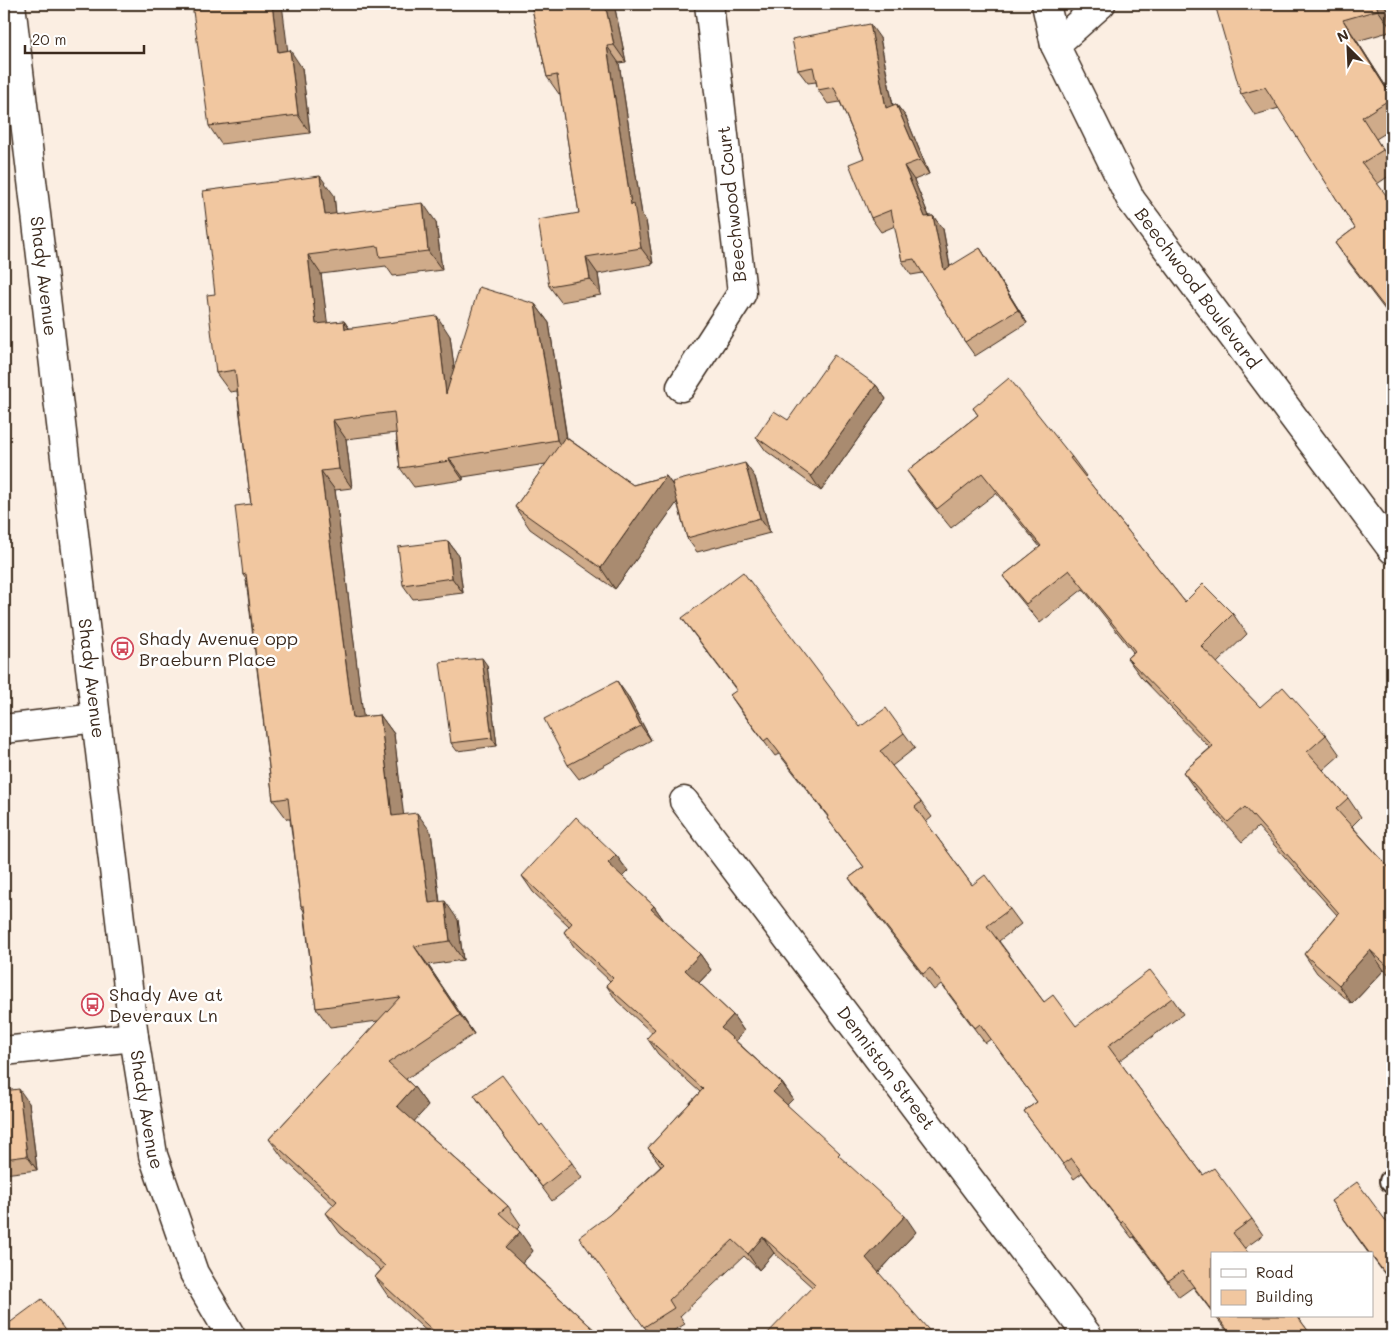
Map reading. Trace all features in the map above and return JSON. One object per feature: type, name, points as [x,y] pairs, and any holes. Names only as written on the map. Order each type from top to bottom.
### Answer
[{"type":"main road","name":"Shady Avenue","points":[[11,4],[134,1037],[153,1155],[194,1273],[231,1336]]},
{"type":"main road","name":"Beechwood Court","points":[[681,387],[742,292],[709,4]]},
{"type":"main road","name":"Beechwood Boulevard","points":[[1046,4],[1055,45],[1131,200],[1392,549]]},
{"type":"main road","points":[[1055,45],[1101,4]]},
{"type":"main road","points":[[4,730],[96,718]]},
{"type":"main road","name":"Denniston Street","points":[[684,800],[1088,1336]]},
{"type":"main road","points":[[4,1051],[134,1037]]},
{"type":"building","points":[[192,4],[272,4],[278,52],[290,50],[298,115],[209,126]]},
{"type":"building","points":[[531,4],[605,4],[614,45],[607,46],[631,205],[634,204],[641,248],[586,257],[590,279],[549,286],[538,220],[579,213],[557,75],[547,77]]},
{"type":"building","points":[[1232,4],[1376,4],[1378,10],[1343,20],[1392,98],[1362,117],[1383,150],[1362,163],[1392,203],[1392,317],[1335,243],[1355,228],[1265,87],[1241,94],[1216,8]]},
{"type":"building","points":[[870,24],[886,108],[896,104],[920,160],[904,166],[925,217],[933,216],[944,270],[980,248],[1018,310],[965,342],[914,259],[902,261],[891,210],[871,218],[849,164],[864,158],[834,87],[818,90],[813,67],[798,70],[792,39]]},
{"type":"building","points":[[320,176],[325,215],[423,203],[428,251],[380,257],[378,246],[308,255],[316,324],[344,321],[345,329],[437,316],[446,394],[479,287],[535,304],[557,440],[449,458],[450,461],[400,468],[394,412],[333,420],[339,469],[321,471],[353,718],[380,715],[392,816],[417,813],[429,903],[445,901],[450,941],[414,946],[460,1015],[388,1063],[414,1087],[397,1106],[508,1206],[499,1213],[520,1232],[505,1248],[601,1336],[439,1336],[375,1277],[385,1266],[326,1213],[337,1201],[269,1139],[400,997],[316,1008],[304,906],[301,906],[288,798],[273,800],[246,574],[243,575],[235,506],[251,504],[235,370],[216,373],[207,295],[215,294],[203,191]]},
{"type":"building","points":[[834,355],[876,385],[811,476],[756,437],[774,411],[788,420]]},
{"type":"building","points":[[1009,378],[1185,602],[1203,584],[1233,614],[1201,646],[1260,707],[1283,687],[1326,735],[1307,752],[1348,798],[1336,809],[1392,871],[1392,970],[1370,950],[1339,985],[1304,954],[1339,913],[1245,807],[1228,822],[1183,772],[1213,746],[1127,658],[1135,651],[1069,570],[1026,604],[1003,576],[1041,546],[982,473],[937,509],[907,471],[978,415],[973,408]]},
{"type":"building","points":[[565,437],[633,485],[666,476],[601,568],[515,507]]},
{"type":"building","points":[[745,463],[760,518],[687,538],[672,482]]},
{"type":"building","points":[[448,541],[452,578],[403,585],[398,547]]},
{"type":"building","points":[[743,572],[860,727],[886,708],[904,733],[880,751],[921,802],[915,807],[972,885],[985,875],[1010,909],[987,926],[1044,1002],[1053,995],[1076,1026],[1150,970],[1172,998],[1108,1046],[1203,1175],[1214,1168],[1252,1219],[1233,1233],[1247,1252],[1211,1252],[1211,1310],[1182,1271],[1168,1281],[1123,1221],[1121,1223],[1071,1158],[1063,1164],[1024,1111],[1037,1102],[980,1024],[975,1028],[930,968],[923,974],[849,878],[864,867],[827,818],[828,816],[768,738],[764,741],[730,695],[737,690],[682,618]]},
{"type":"building","points":[[482,658],[492,738],[451,743],[440,662]]},
{"type":"building","points":[[617,681],[641,726],[568,765],[544,719]]},
{"type":"building","points":[[576,817],[616,855],[608,863],[654,906],[651,909],[700,954],[685,970],[733,1015],[721,1028],[782,1083],[773,1092],[905,1216],[866,1258],[934,1336],[765,1336],[815,1284],[763,1237],[748,1254],[733,1240],[669,1300],[674,1308],[644,1327],[579,1237],[609,1215],[664,1164],[648,1148],[703,1089],[647,1038],[655,1029],[606,985],[613,978],[564,932],[572,923],[522,876]]},
{"type":"building","points":[[502,1075],[540,1126],[542,1124],[572,1163],[542,1187],[474,1095]]},
{"type":"building","points":[[19,1089],[27,1156],[4,1159],[4,1091]]},
{"type":"building","points":[[1357,1182],[1392,1229],[1392,1283],[1374,1259],[1374,1252],[1369,1252],[1331,1201]]},
{"type":"building","points":[[42,1299],[69,1336],[4,1336],[4,1327]]},
{"type":"building","points":[[1218,1318],[1298,1318],[1312,1336],[1232,1336]]},
{"type":"place","name":"Shady Avenue opp Braeburn Place","points":[[123,649]]},
{"type":"place","name":"Shady Ave at Deveraux Ln","points":[[93,1005]]}]
